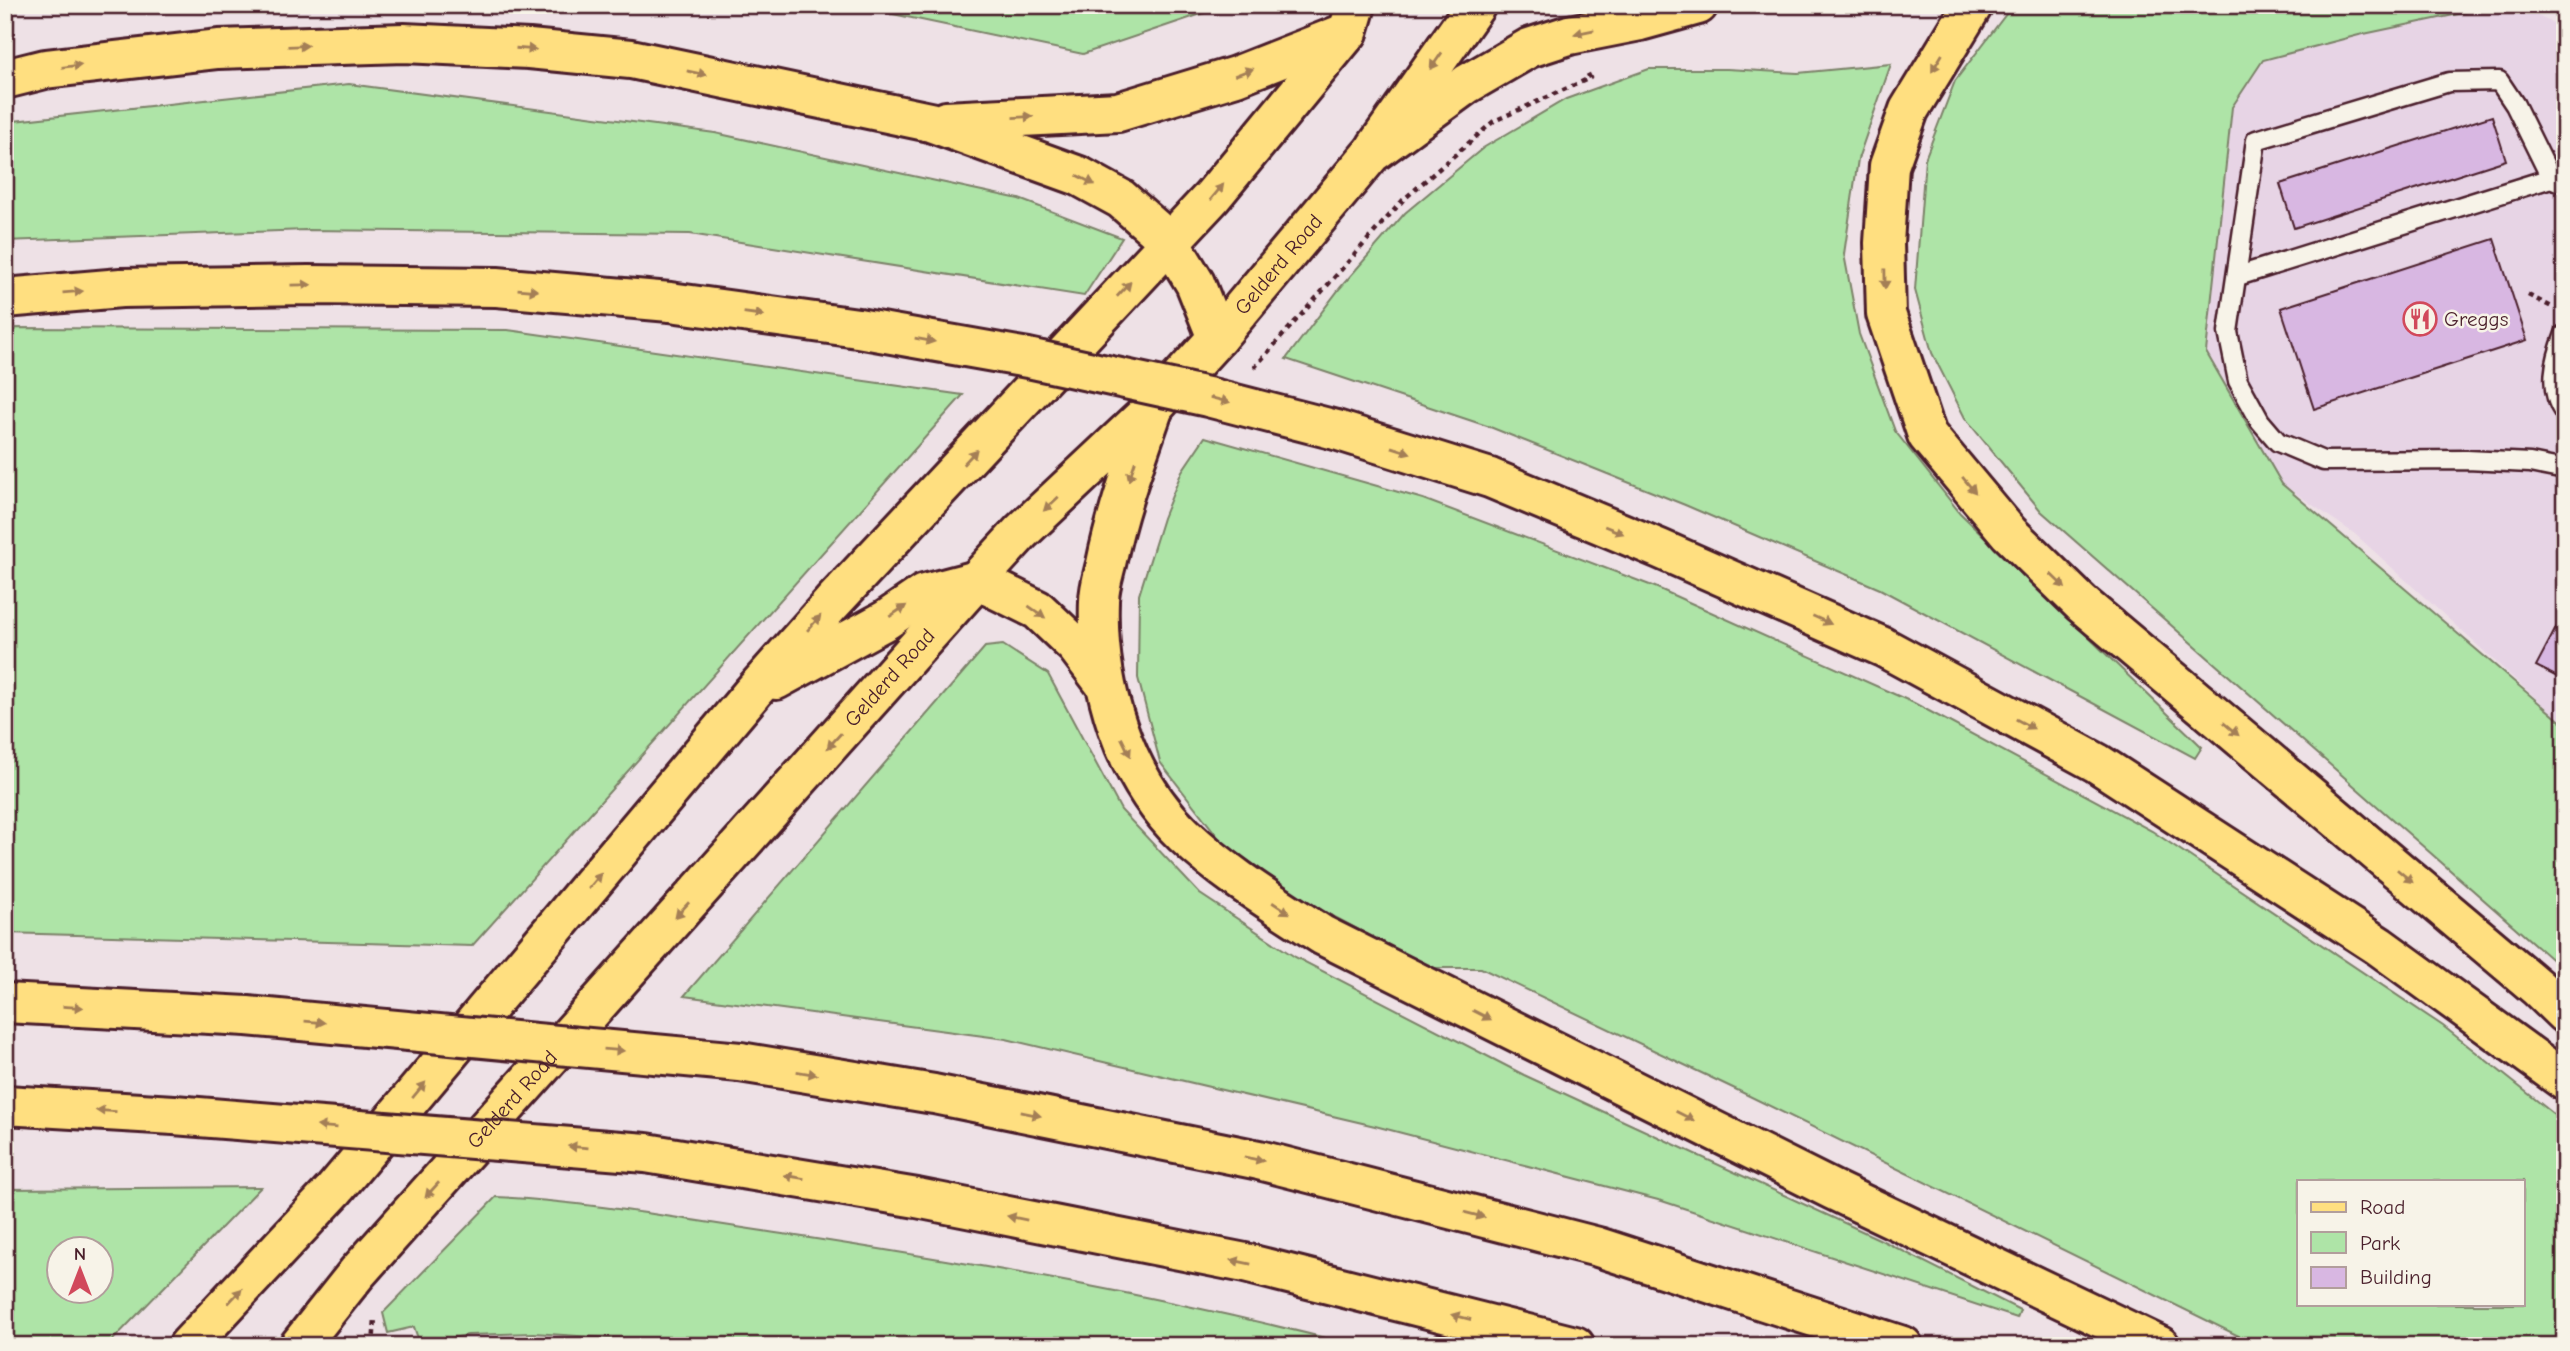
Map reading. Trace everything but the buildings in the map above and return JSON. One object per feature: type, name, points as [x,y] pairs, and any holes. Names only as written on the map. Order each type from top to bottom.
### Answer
[{"type":"main road","points":[[930,122],[1118,112],[1236,76],[1378,5]]},
{"type":"main road","name":"Gelderd Road","points":[[299,1346],[357,1273],[977,580],[1021,532],[1154,407],[1217,338],[1371,154],[1476,5]]},
{"type":"main road","points":[[1371,154],[1467,84],[1529,48],[1569,35],[1640,21],[1698,5]]},
{"type":"main road","points":[[1973,5],[1909,110],[1889,166],[1884,243],[1886,314],[1927,435],[2009,533],[2082,604],[2528,979],[2565,1014]]},
{"type":"main road","points":[[188,1346],[334,1190],[753,692],[832,603],[1212,197],[1352,19]]},
{"type":"main road","points":[[5,79],[45,69],[218,49],[404,43],[529,49],[631,59],[930,122],[1079,176],[1121,199],[1170,242],[1195,283],[1217,338]]},
{"type":"main road","points":[[5,298],[121,288],[308,285],[497,287],[670,302],[858,328],[1028,358],[1208,397],[1336,430],[1490,478],[1883,647],[2097,763],[2379,946],[2565,1081]]},
{"type":"main road","points":[[1154,407],[1113,527],[1099,600],[1104,682],[1119,733],[1139,773],[1164,811],[1184,834],[1267,900],[1322,935],[1833,1190],[2160,1346]]},
{"type":"main road","points":[[753,692],[886,620],[924,594],[977,580],[1038,610],[1076,646],[1104,682]]},
{"type":"main road","points":[[5,1003],[247,1016],[740,1062],[934,1094],[1259,1160],[1598,1247],[1903,1346]]},
{"type":"main road","points":[[5,1105],[174,1115],[646,1153],[917,1198],[1245,1263],[1575,1346]]},
{"type":"lane","points":[[2238,276],[2558,181],[2499,81],[2449,82],[2256,140],[2228,332],[2238,381],[2260,421],[2278,442],[2323,461],[2467,460],[2530,463],[2565,470]]},
{"type":"lane","points":[[2565,334],[2553,366],[2558,405],[2565,414]]},
{"type":"path","points":[[1250,373],[1403,200],[1494,121],[1590,78],[1569,35]]},
{"type":"path","points":[[2528,295],[2553,307]]},
{"type":"path","points":[[373,1346],[375,1316]]},
{"type":"shaded area","points":[[2512,5],[2565,28],[2565,725],[2355,534],[2282,484],[2222,393],[2206,352],[2232,107],[2263,60],[2434,16]]},
{"type":"green space","points":[[850,5],[1228,5],[1083,54]]},
{"type":"green space","points":[[2013,5],[2501,5],[2359,35],[2263,60],[2232,107],[2206,352],[2282,484],[2565,725],[2565,971],[2041,511],[1965,418],[1932,353],[1915,290],[1925,159],[1955,81]]},
{"type":"green space","points":[[1891,64],[1858,159],[1844,254],[1859,334],[1895,431],[1960,513],[2202,747],[2195,758],[1880,589],[1685,505],[1490,427],[1286,359],[1340,288],[1405,213],[1483,148],[1566,99],[1649,69],[1798,73]]},
{"type":"green space","points":[[349,84],[715,133],[1019,199],[1122,238],[1084,296],[690,234],[306,230],[5,241],[5,122]]},
{"type":"green space","points":[[5,328],[508,330],[963,395],[472,946],[5,933]]},
{"type":"green space","points":[[1205,437],[1423,499],[1655,587],[1914,703],[2152,831],[2443,1026],[2565,1123],[2565,1346],[2259,1346],[1733,1088],[1481,968],[1430,968],[1301,899],[1222,842],[1160,762],[1138,678],[1139,595],[1163,518],[1182,471]]},
{"type":"green space","points":[[1003,645],[1048,674],[1121,810],[1200,894],[1295,957],[1524,1075],[1879,1239],[2020,1310],[2017,1318],[1662,1201],[1375,1126],[1006,1039],[684,996],[985,647]]},
{"type":"green space","points":[[261,1187],[107,1346],[5,1346],[5,1189]]},
{"type":"green space","points":[[496,1197],[643,1213],[1003,1270],[1216,1312],[1356,1346],[724,1346],[534,1333],[468,1335],[420,1344],[414,1327],[388,1333],[383,1313]]},
{"type":"place","name":"Greggs","points":[[2420,319]]}]
